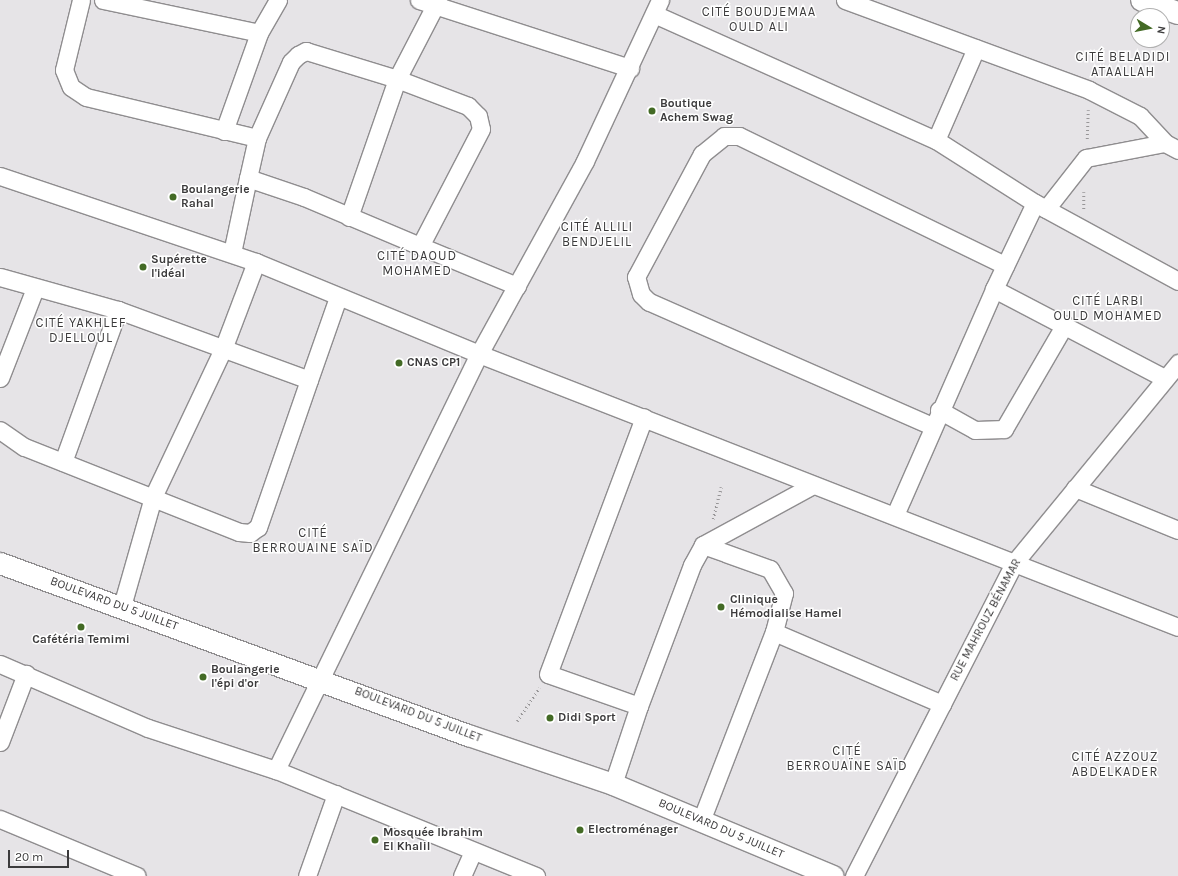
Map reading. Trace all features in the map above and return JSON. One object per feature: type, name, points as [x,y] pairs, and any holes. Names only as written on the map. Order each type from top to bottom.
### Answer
[{"type":"main road","points":[[1142,0],[1178,13]]},
{"type":"street","points":[[82,0],[64,70],[70,87],[86,97],[257,138]]},
{"type":"street","points":[[103,0],[259,33]]},
{"type":"street","points":[[224,131],[259,33],[278,0]]},
{"type":"street","points":[[419,0],[437,2],[630,68]]},
{"type":"street","points":[[845,0],[1089,90],[1140,116],[1171,146]]},
{"type":"street","points":[[349,217],[398,79],[437,2]]},
{"type":"street","points":[[276,770],[479,354],[585,161],[630,68],[657,7],[936,140],[1041,206],[1178,281]]},
{"type":"street","points":[[936,140],[976,48]]},
{"type":"street","points":[[232,253],[257,138],[291,62],[298,55],[306,52],[398,79],[468,106],[478,116],[480,130],[420,246]]},
{"type":"street","points":[[932,426],[649,302],[641,294],[636,277],[702,154],[724,136],[739,136],[1005,265]]},
{"type":"street","points":[[895,515],[939,410],[1005,265],[1041,206],[1086,158],[1171,146]]},
{"type":"street","points":[[0,176],[256,262],[479,354],[644,417],[813,485],[895,515],[1178,627]]},
{"type":"street","points":[[248,178],[349,217],[517,286]]},
{"type":"street","points":[[122,606],[153,496],[223,349],[256,262]]},
{"type":"street","points":[[0,277],[118,310],[309,380]]},
{"type":"street","points":[[0,378],[35,288]]},
{"type":"street","points":[[994,289],[1065,324],[1171,370]]},
{"type":"street","points":[[0,430],[24,447],[153,496],[239,532],[250,533],[258,527],[338,297]]},
{"type":"street","points":[[63,462],[118,310]]},
{"type":"street","points":[[939,410],[975,430],[1004,429],[1065,324]]},
{"type":"street","name":"RUE MAHROUZ BÉNAMAR","points":[[854,876],[1014,563],[1171,370],[1178,351]]},
{"type":"street","points":[[639,706],[548,674],[644,417]]},
{"type":"street","points":[[613,784],[639,706],[692,566],[705,544],[813,485]]},
{"type":"street","points":[[1075,488],[1178,530]]},
{"type":"street","points":[[701,821],[774,632],[784,593],[770,569],[705,544]]},
{"type":"street","name":"BOULEVARD DU 5 JUILLET","points":[[0,563],[320,678],[468,735],[613,784],[833,876]]},
{"type":"street","points":[[774,632],[942,704]]},
{"type":"street","points":[[0,664],[148,728],[276,770],[536,876]]},
{"type":"street","points":[[0,742],[26,674]]},
{"type":"street","points":[[306,876],[336,794]]},
{"type":"street","points":[[0,819],[137,876]]},
{"type":"street","points":[[462,876],[473,851]]},
{"type":"path","points":[[705,544],[721,487]]},
{"type":"path","points":[[517,720],[548,674]]},
{"type":"place","name":"Boutique Achem Swag","points":[[652,111]]},
{"type":"place","name":"Boulangerie Rahal","points":[[173,197]]},
{"type":"place","name":"Supérette l'idéal","points":[[143,267]]},
{"type":"place","name":"CNAS CP1","points":[[399,363]]},
{"type":"place","name":"Clinique Hémodialise Hamel","points":[[721,607]]},
{"type":"place","name":"Cafétéria Temimi","points":[[81,627]]},
{"type":"place","name":"Boulangerie l'épi d'or","points":[[203,677]]},
{"type":"place","name":"Didi Sport","points":[[550,718]]},
{"type":"place","name":"Electroménager","points":[[580,830]]},
{"type":"place","name":"Mosquée Ibrahim El Khalil","points":[[375,840]]},
{"type":"district","name":"CITÉ BOUDJEMAA OULD ALI","points":[[759,20]]},
{"type":"district","name":"CITÉ BELADIDI ATAALLAH","points":[[1123,66]]},
{"type":"district","name":"CITÉ ALLILI BENDJELIL","points":[[597,236]]},
{"type":"district","name":"CITÉ DAOUD MOHAMED","points":[[417,264]]},
{"type":"district","name":"CITÉ LARBI OULD MOHAMED","points":[[1108,310]]},
{"type":"district","name":"CITÉ YAKHLEF DJELLOUL","points":[[81,332]]},
{"type":"district","name":"CITÉ BERROUAINE SAÏD","points":[[313,542]]},
{"type":"district","name":"CITÉ BERROUAÏNE SAÏD","points":[[847,760]]},
{"type":"district","name":"CITÉ AZZOUZ ABDELKADER","points":[[1115,766]]}]
